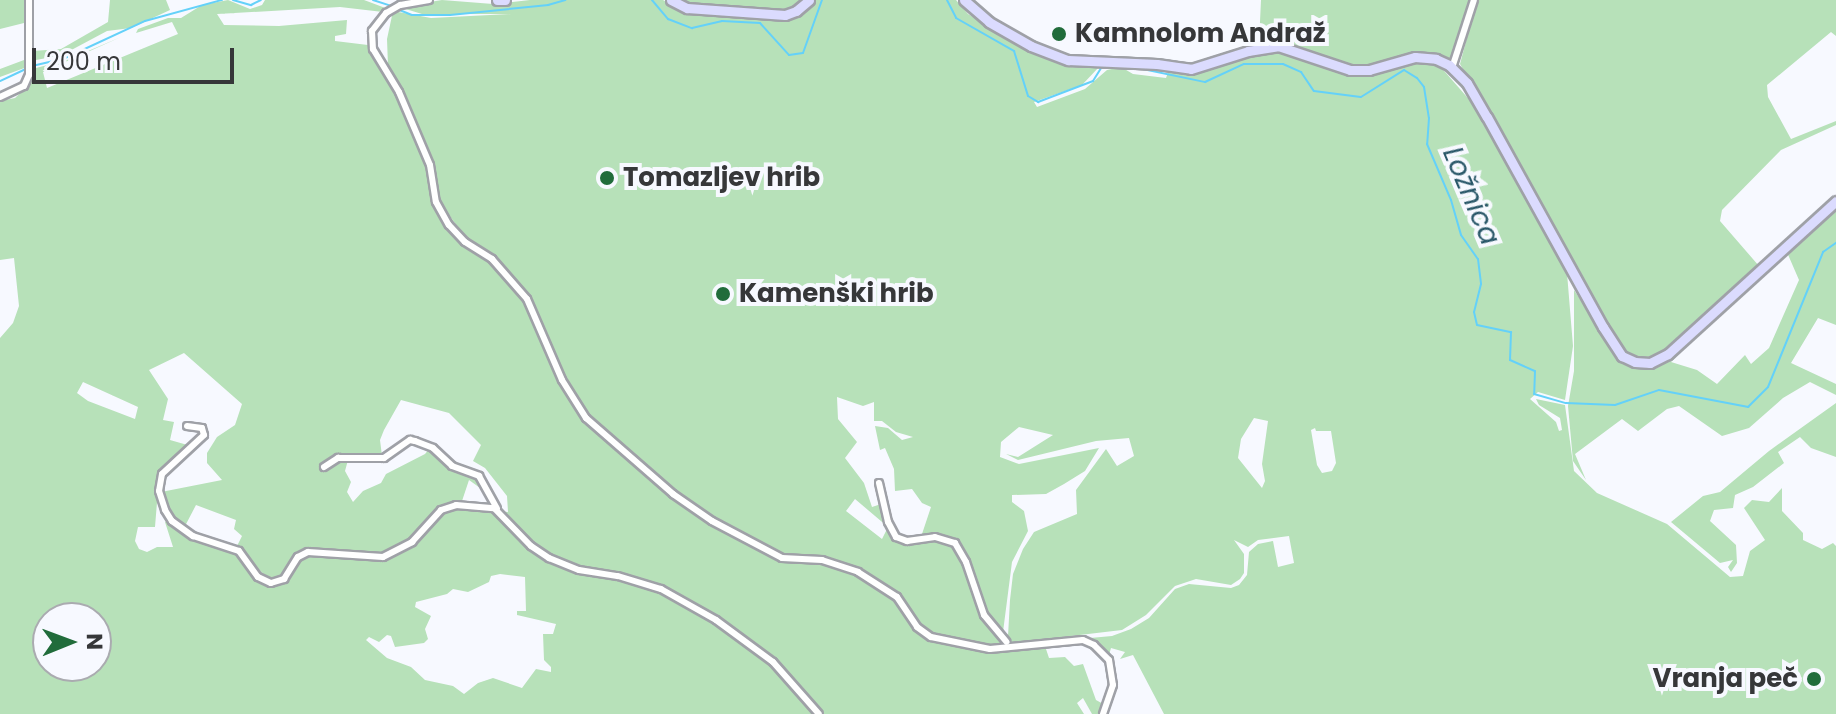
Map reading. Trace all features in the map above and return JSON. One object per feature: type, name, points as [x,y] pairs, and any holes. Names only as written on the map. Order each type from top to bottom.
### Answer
[{"type":"street","points":[[0,97],[24,86],[29,72],[29,0]]},
{"type":"street","points":[[429,0],[395,8],[377,21],[372,31],[373,49],[399,92],[430,165],[436,202],[449,225],[465,242],[492,259],[527,299],[562,380],[586,418],[673,494],[712,521],[782,558],[822,560],[858,572],[897,597],[917,627],[931,637],[990,649],[1083,640],[1094,645],[1109,660],[1113,685],[1112,696],[1103,714]]},
{"type":"street","points":[[497,0],[505,0]]},
{"type":"street","points":[[671,0],[687,8],[785,15],[796,11],[809,0]]},
{"type":"street","points":[[964,0],[989,22],[1031,46],[1068,60],[1157,64],[1191,69],[1248,51],[1278,46],[1350,70],[1369,70],[1415,57],[1436,59],[1452,68],[1467,83],[1603,327],[1622,356],[1635,362],[1650,363],[1668,354],[1836,201]]},
{"type":"street","points":[[1452,68],[1474,0]]},
{"type":"street","points":[[187,426],[202,428],[204,435],[162,474],[159,491],[165,510],[172,521],[193,536],[239,551],[258,577],[271,583],[284,579],[298,557],[308,552],[364,558],[397,552],[412,542],[441,510],[456,505],[479,504],[498,512]]},
{"type":"street","points":[[324,467],[338,458],[384,458],[410,440],[433,448],[452,466],[479,476],[498,512],[531,546],[549,558],[579,570],[618,576],[661,589],[716,620],[773,662],[819,714]]},
{"type":"street","points":[[879,483],[888,522],[896,537],[907,541],[935,537],[955,543],[966,562],[984,615],[1007,642]]},
{"type":"green space","points":[[0,0],[27,0],[27,67],[0,77],[0,69],[24,60],[24,23],[0,29]]},
{"type":"green space","points":[[110,0],[166,0],[170,10],[131,28],[107,31],[62,55],[31,61],[32,51],[61,49],[108,22]]},
{"type":"green space","points":[[228,0],[250,9],[262,5],[265,0],[364,0],[388,9],[383,12],[340,7],[217,14],[224,25],[279,26],[347,20],[346,34],[335,36],[335,41],[368,45],[397,91],[422,158],[428,166],[434,201],[447,226],[492,261],[517,288],[530,309],[559,381],[586,420],[639,469],[702,517],[777,560],[827,563],[864,577],[889,592],[930,639],[987,651],[1045,646],[1049,658],[1065,657],[1074,666],[1083,664],[1096,700],[1105,705],[1101,714],[1092,714],[1083,698],[1077,703],[1084,714],[0,714],[0,338],[13,323],[19,306],[14,258],[0,260],[0,101],[15,98],[27,87],[32,69],[67,60],[121,37],[43,72],[47,88],[178,34],[172,22],[136,33],[138,29],[168,18],[181,18],[202,5]],"holes":[[[184,353],[242,404],[235,425],[217,437],[207,453],[207,463],[222,480],[161,492],[166,510],[184,528],[196,505],[236,520],[234,529],[242,536],[236,548],[271,581],[283,578],[290,562],[305,550],[381,555],[416,537],[433,515],[462,501],[469,480],[487,493],[473,473],[447,464],[430,448],[425,454],[386,474],[381,483],[363,491],[353,502],[347,492],[351,482],[345,471],[348,460],[382,456],[380,440],[401,400],[449,413],[481,445],[473,461],[485,468],[507,496],[508,512],[453,507],[435,518],[417,540],[375,559],[305,554],[294,562],[285,580],[277,586],[266,581],[244,557],[183,531],[169,520],[165,522],[173,547],[157,547],[147,552],[139,549],[135,541],[138,527],[155,527],[158,490],[166,468],[191,446],[170,440],[174,422],[163,420],[168,399],[149,370]],[[83,382],[138,407],[135,419],[88,401],[77,393]],[[491,576],[525,577],[526,611],[517,611],[517,615],[556,624],[553,634],[543,634],[544,660],[551,667],[551,672],[536,669],[522,688],[493,678],[478,683],[464,694],[453,686],[425,680],[411,667],[387,658],[366,640],[369,637],[379,642],[387,635],[391,636],[395,647],[424,643],[428,639],[425,629],[431,616],[415,607],[416,602],[447,594],[453,589],[468,592],[489,582]]]},
{"type":"green space","points":[[442,0],[493,4],[530,0],[663,0],[689,14],[786,19],[803,13],[815,0],[956,0],[968,14],[1028,49],[1072,67],[1099,67],[1082,85],[1034,102],[1037,107],[1085,89],[1107,70],[1121,67],[1133,74],[1166,78],[1169,70],[1191,73],[1249,53],[1277,50],[1348,72],[1416,62],[1439,65],[1480,112],[1567,273],[1573,346],[1565,400],[1538,392],[1530,399],[1556,422],[1559,431],[1562,430],[1560,418],[1539,405],[1536,399],[1565,405],[1574,471],[1597,493],[1667,524],[1730,577],[1743,576],[1750,551],[1765,540],[1744,508],[1752,500],[1769,502],[1782,488],[1782,511],[1803,533],[1803,540],[1822,549],[1833,543],[1836,546],[1836,714],[1164,714],[1133,655],[1120,659],[1125,652],[1111,648],[1109,655],[1090,638],[1112,636],[1131,629],[1149,618],[1175,589],[1189,584],[1231,588],[1239,585],[1247,575],[1249,552],[1258,544],[1273,541],[1278,567],[1294,563],[1289,536],[1258,540],[1248,547],[1234,540],[1244,554],[1244,573],[1240,579],[1231,585],[1196,579],[1175,586],[1146,615],[1122,630],[1012,643],[1008,636],[1013,574],[1023,549],[1034,532],[1077,514],[1076,490],[1106,449],[1117,466],[1134,456],[1129,438],[1096,441],[1018,460],[1006,454],[1018,457],[1053,435],[1019,427],[1001,442],[1000,457],[1019,464],[1099,448],[1085,471],[1046,494],[1012,495],[1012,502],[1024,511],[1028,531],[1012,562],[1003,632],[987,615],[958,543],[944,535],[922,534],[931,507],[922,503],[912,489],[895,491],[894,469],[885,448],[880,450],[875,426],[888,428],[902,440],[913,437],[896,432],[882,421],[874,421],[874,402],[863,406],[837,397],[838,419],[857,442],[845,458],[864,483],[872,507],[881,504],[898,535],[952,543],[963,558],[977,604],[1002,643],[995,647],[933,635],[922,629],[896,594],[859,571],[822,559],[784,558],[729,529],[674,492],[589,417],[565,380],[529,297],[501,264],[468,241],[438,200],[433,173],[401,89],[388,66],[387,39],[393,11],[431,18],[511,14],[422,14],[399,7]],"holes":[[[1254,418],[1268,421],[1262,488],[1238,458],[1241,439]],[[1315,428],[1316,431],[1331,431],[1336,463],[1332,471],[1322,473],[1317,465],[1311,430]],[[855,499],[888,527],[882,539],[846,511]]]},
{"type":"green space","points":[[677,0],[806,0],[786,11],[694,5]]},
{"type":"green space","points":[[1261,0],[1470,0],[1451,59],[1430,53],[1410,54],[1365,67],[1348,65],[1287,45],[1259,43]]},
{"type":"green space","points":[[1477,0],[1836,0],[1836,36],[1831,32],[1767,85],[1768,97],[1791,139],[1836,121],[1836,125],[1781,150],[1722,210],[1720,221],[1759,266],[1664,352],[1641,359],[1633,357],[1617,343],[1460,64]]},
{"type":"green space","points":[[1836,204],[1836,325],[1818,318],[1791,363],[1836,384],[1836,395],[1810,382],[1783,398],[1749,428],[1722,436],[1679,406],[1667,409],[1638,431],[1622,419],[1575,454],[1586,480],[1573,461],[1568,406],[1574,371],[1574,290],[1620,359],[1643,369],[1660,366],[1731,301],[1671,362],[1697,370],[1717,384],[1745,355],[1751,364],[1769,348],[1799,280],[1786,250]]},
{"type":"green space","points":[[1836,403],[1836,457],[1811,448],[1800,437],[1778,452],[1784,463],[1753,487],[1735,495],[1733,508],[1714,510],[1710,521],[1736,545],[1737,563],[1731,572],[1728,567],[1733,560],[1720,563],[1671,522],[1703,496],[1720,492],[1769,451]]},
{"type":"waterway","name":"Ložnica","points":[[32,66],[63,59],[145,21],[222,0]]},
{"type":"waterway","name":"Ložnica","points":[[233,0],[251,5],[261,0]]},
{"type":"waterway","name":"Ložnica","points":[[373,0],[391,6]]},
{"type":"waterway","name":"Ložnica","points":[[397,9],[412,15],[450,15],[548,5],[565,0]]},
{"type":"waterway","name":"Ložnica","points":[[652,0],[668,19],[692,28],[722,21],[760,23],[789,55],[803,53],[822,0]]},
{"type":"waterway","name":"Ložnica","points":[[947,0],[956,18],[1014,51],[1028,96],[1038,102],[1093,81],[1101,68],[1119,67]]},
{"type":"waterway","name":"Ložnica","points":[[1133,67],[1205,82],[1244,64],[1283,64],[1301,72],[1314,91],[1361,97],[1404,70],[1417,78],[1424,87],[1429,118],[1427,144],[1451,200],[1461,235],[1478,259],[1481,284],[1474,312],[1477,325],[1511,332],[1510,360],[1535,371],[1534,394],[1566,403],[1615,405],[1659,390],[1748,407],[1768,387],[1823,252],[1836,243]]},
{"type":"waterway","name":"Ložnica","points":[[0,81],[26,69]]},
{"type":"place","name":"Kamnolom Andraž","points":[[1059,34]]},
{"type":"place","name":"Tomazljev hrib","points":[[607,178]]},
{"type":"place","name":"Kamenški hrib","points":[[723,294]]},
{"type":"place","name":"Vranja peč","points":[[1814,679]]}]
